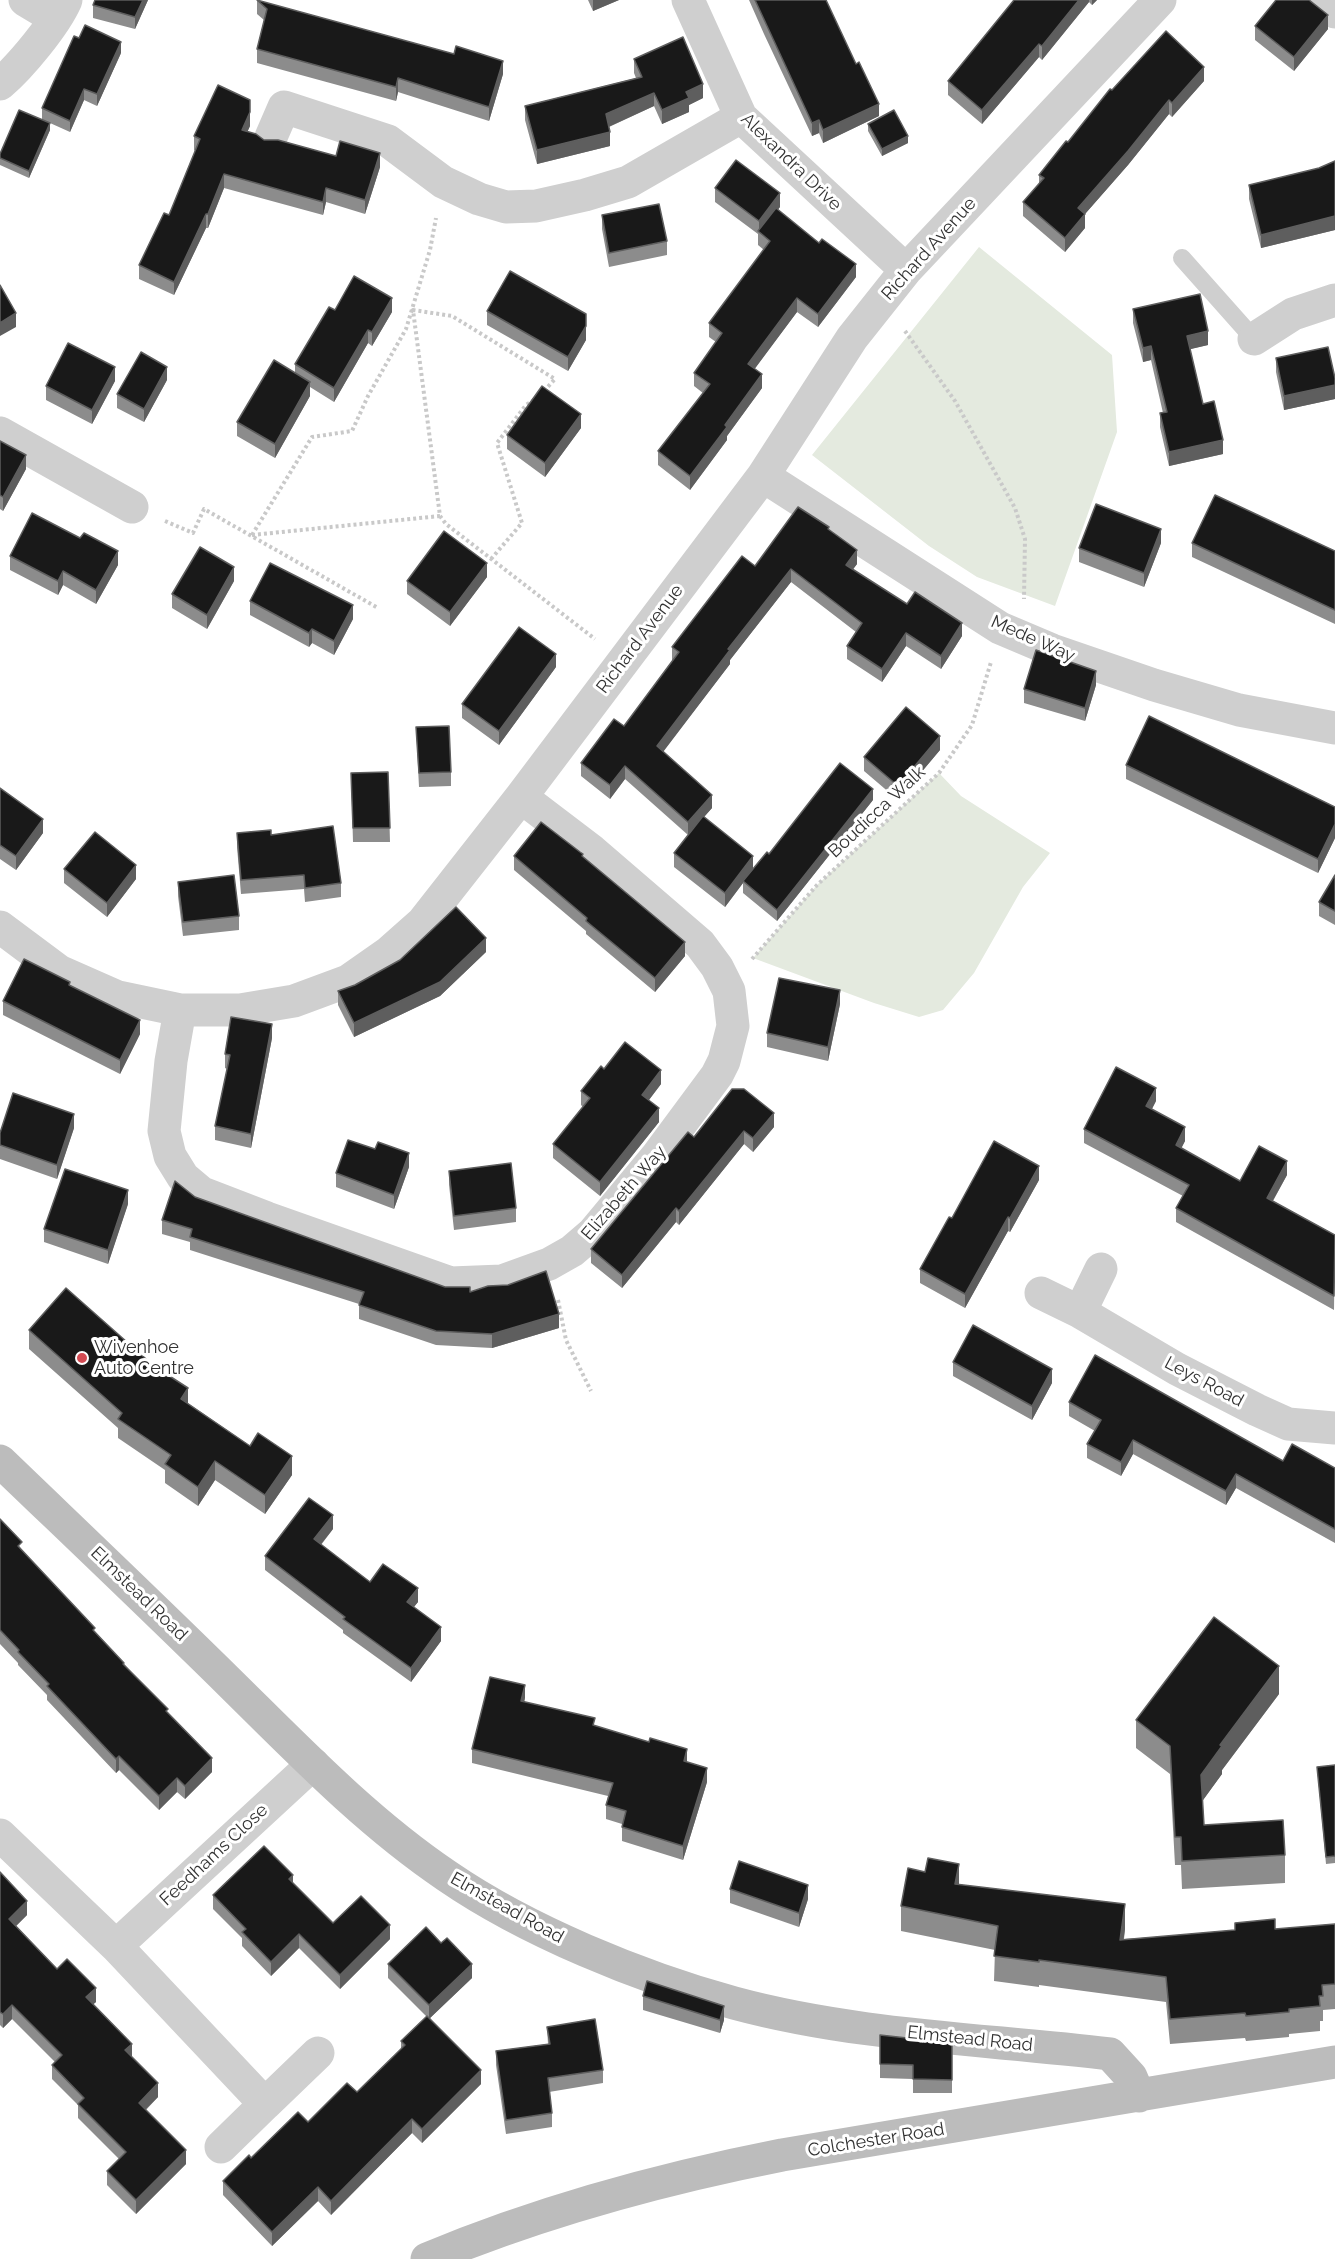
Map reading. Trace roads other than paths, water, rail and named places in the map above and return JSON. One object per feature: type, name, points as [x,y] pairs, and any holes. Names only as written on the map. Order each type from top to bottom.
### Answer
[{"type":"street","points":[[0,84],[13,73],[60,9],[25,0]]},
{"type":"street","name":"Alexandra Drive","points":[[688,0],[741,117],[906,270]]},
{"type":"street","name":"Richard Avenue","points":[[0,927],[59,971],[118,997],[180,1010],[240,1010],[283,1002],[348,981],[388,953],[423,922],[521,797],[763,476],[852,338],[906,270],[1160,0]]},
{"type":"street","points":[[1321,0],[1335,12]]},
{"type":"street","points":[[271,137],[284,108],[388,141],[443,182],[479,199],[506,207],[536,206],[628,182],[741,117]]},
{"type":"street","points":[[1254,339],[1293,314],[1335,300]]},
{"type":"street","points":[[0,433],[132,507]]},
{"type":"street","name":"Mede Way","points":[[763,476],[1011,633],[1154,685],[1239,710],[1335,728]]},
{"type":"street","name":"Elizabeth Way","points":[[180,1010],[171,1061],[164,1131],[170,1156],[183,1177],[202,1193],[451,1283],[502,1281],[549,1264],[572,1251],[593,1233],[657,1156],[717,1075],[724,1061],[733,1026],[729,991],[717,967],[700,944],[592,851],[521,797]]},
{"type":"street","points":[[1080,1312],[1101,1269]]},
{"type":"street","name":"Leys Road","points":[[1041,1293],[1080,1312],[1177,1369],[1257,1410],[1288,1424],[1335,1428]]},
{"type":"street","name":"Elmstead Road","points":[[0,1461],[313,1764],[377,1822],[447,1876],[560,1939],[676,1985],[795,2018],[890,2031],[1110,2054],[1131,2077],[1139,2096]]},
{"type":"street","name":"Feedhams Close","points":[[116,1946],[313,1764]]},
{"type":"street","points":[[0,1834],[116,1946],[265,2104]]},
{"type":"street","points":[[221,2147],[318,2053]]},
{"type":"street","name":"Colchester Road","points":[[427,2259],[542,2216],[628,2189],[699,2171],[1335,2062]]},
{"type":"lane","points":[[1182,258],[1254,339]]},
{"type":"place","name":"Wivenhoe Auto Centre","points":[[82,1358]]}]
